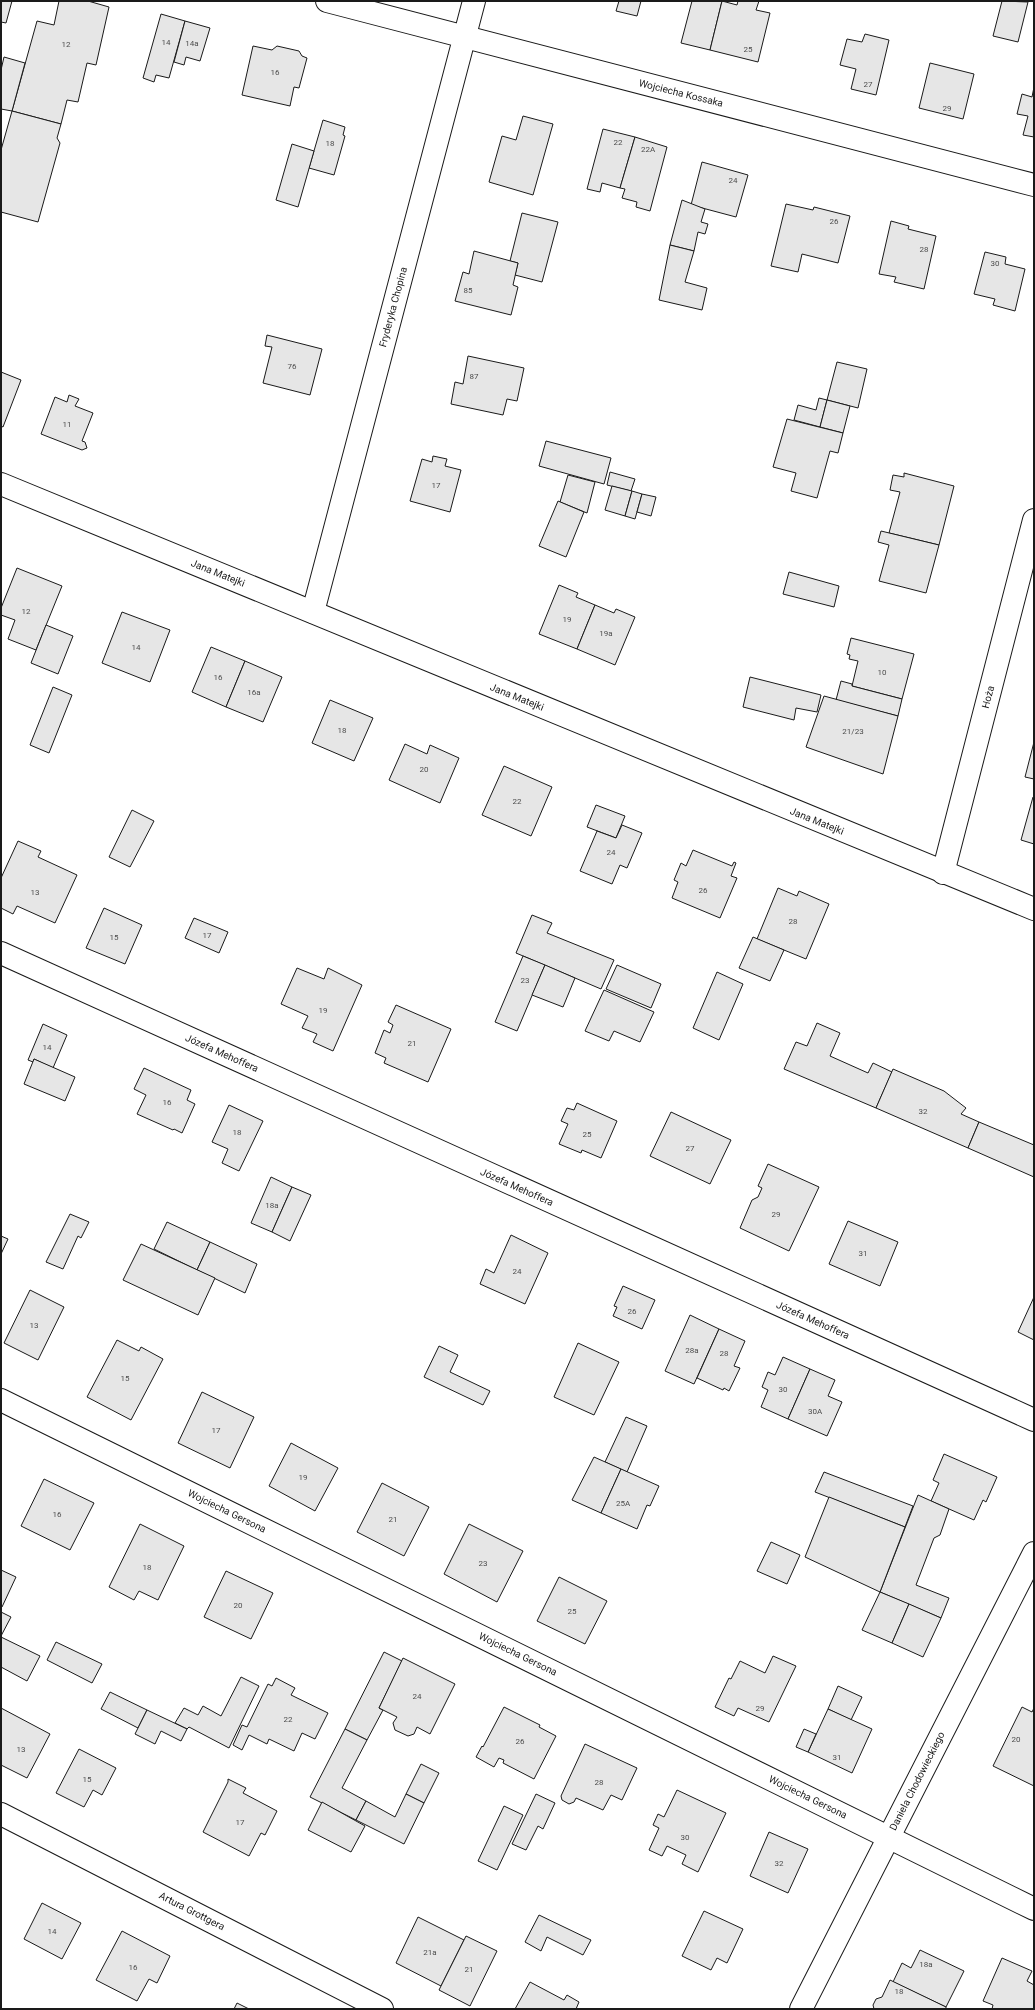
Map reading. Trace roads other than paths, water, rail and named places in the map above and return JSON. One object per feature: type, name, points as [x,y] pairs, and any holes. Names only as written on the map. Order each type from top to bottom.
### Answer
[{"type":"street","name":"Wojciecha Kossaka","points":[[327,1],[464,38],[857,138],[1034,185]]},
{"type":"street","name":"Fryderyka Chopina","points":[[313,612],[474,1]]},
{"type":"street","name":"Jana Matejki","points":[[1,484],[943,873],[1034,909]]},
{"type":"street","name":"Hoża","points":[[943,873],[1034,520]]},
{"type":"street","name":"Józefa Mehoffera","points":[[1,953],[1034,1420]]},
{"type":"street","name":"Wojciecha Gersona","points":[[1,1400],[1034,1909]]},
{"type":"street","name":"Daniela Chodowieckiego","points":[[801,2009],[888,1836],[1034,1553]]},
{"type":"street","name":"Artura Grottgera","points":[[1,1814],[382,2009]]}]
